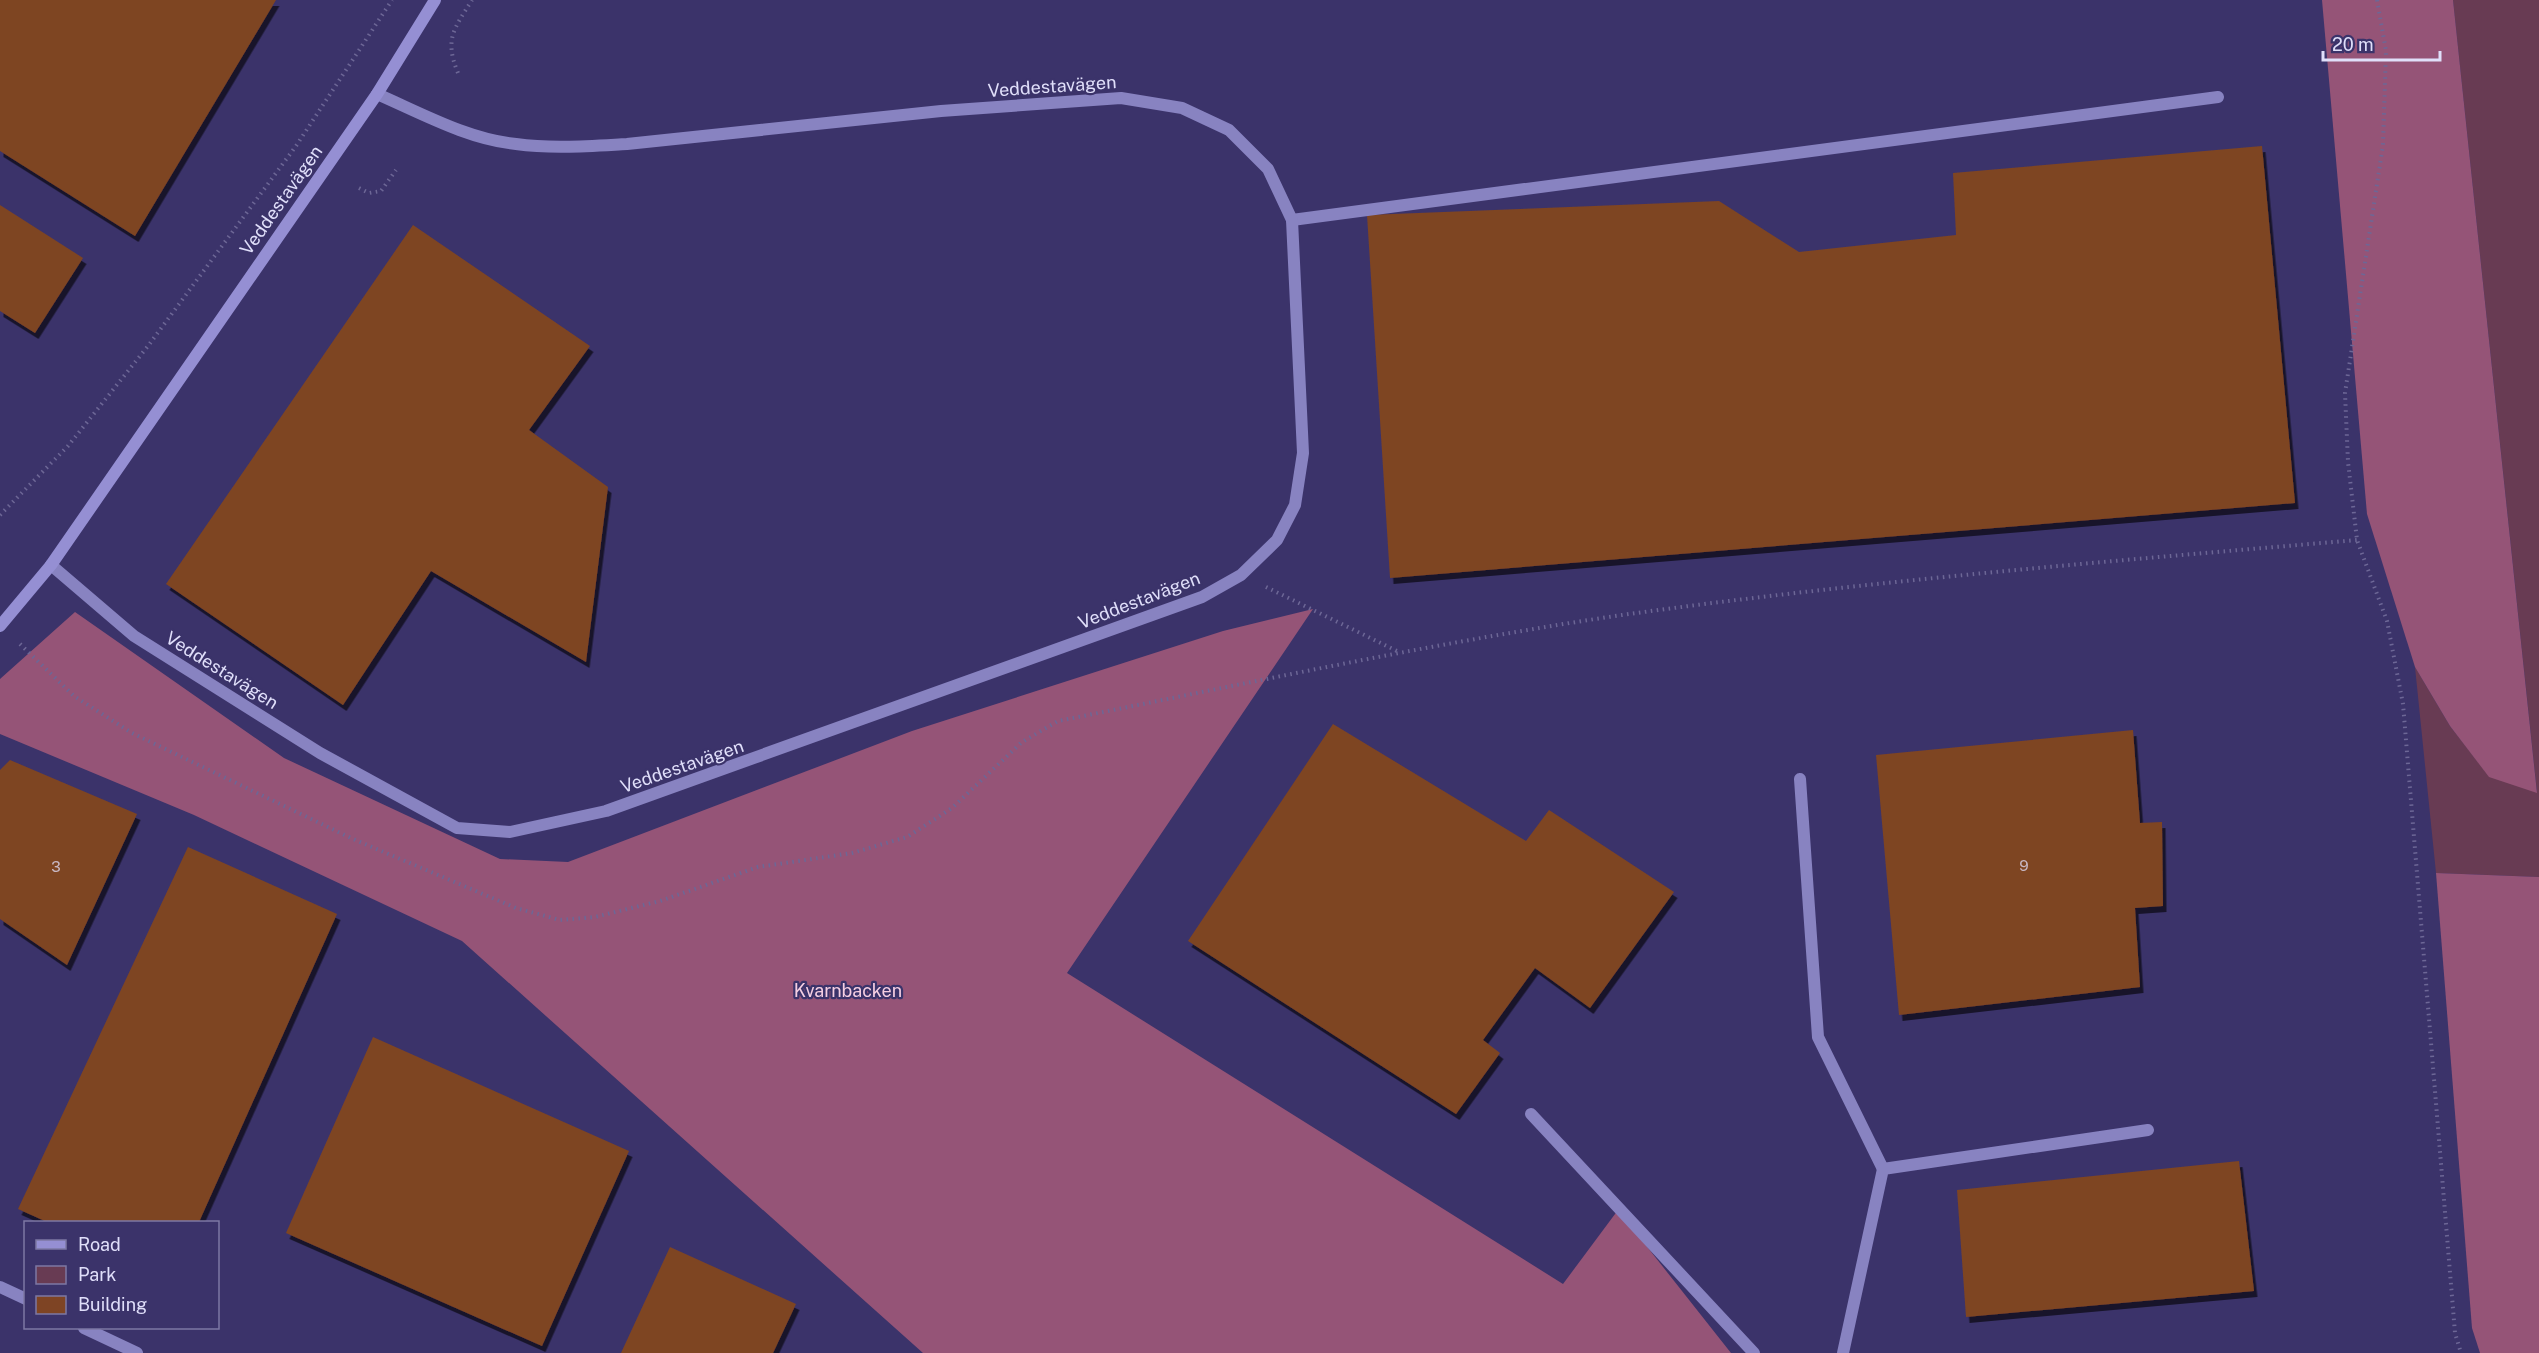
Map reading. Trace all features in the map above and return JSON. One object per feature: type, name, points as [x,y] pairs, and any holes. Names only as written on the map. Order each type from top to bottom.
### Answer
[{"type":"street","name":"Veddestavägen","points":[[1,626],[51,565],[377,94],[435,0]]},
{"type":"street","name":"Veddestavägen","points":[[51,565],[134,636],[320,753],[457,828],[510,832],[606,811],[727,770],[1183,605],[1241,575],[1277,540],[1295,505],[1303,453],[1292,220],[1268,169],[1230,130],[1182,108],[1121,98],[941,111],[638,143],[576,146],[515,144],[469,133],[377,94]]},
{"type":"street","points":[[1292,220],[2218,97]]},
{"type":"street","points":[[1800,779],[1818,1037],[1883,1169],[1843,1353]]},
{"type":"street","points":[[1531,1114],[1754,1353]]},
{"type":"street","points":[[1883,1169],[2148,1130]]},
{"type":"street","points":[[0,1287],[24,1298]]},
{"type":"street","points":[[86,1329],[137,1353]]},
{"type":"path","points":[[0,515],[68,446],[148,346],[296,146],[392,0]]},
{"type":"path","points":[[458,73],[451,55],[450,40],[472,0]]},
{"type":"path","points":[[2377,0],[2386,51],[2383,145],[2345,393],[2348,462],[2357,540],[2387,621],[2403,704],[2455,1333],[2461,1353]]},
{"type":"path","points":[[358,188],[369,194],[381,192],[396,170]]},
{"type":"path","points":[[1,626],[74,696],[132,733],[353,839],[516,908],[560,920],[595,917],[660,901],[758,867],[852,853],[907,837],[952,808],[1022,742],[1058,721],[1398,652],[1621,616],[1905,579],[2357,540]]},
{"type":"path","points":[[1241,575],[1398,652]]},
{"type":"green space","points":[[2322,0],[2453,0],[2537,793],[2489,777],[2450,726],[2415,667],[2367,514]]},
{"type":"green space","points":[[2453,0],[2539,0],[2539,877],[2436,873],[2415,667],[2450,726],[2489,776],[2537,792]]},
{"type":"green space","name":"Kvarnbacken","points":[[1313,609],[1067,973],[1563,1284],[1618,1210],[1731,1353],[923,1353],[462,941],[194,815],[0,734],[0,679],[75,612],[284,758],[500,859],[568,862],[912,731],[1223,631]]},
{"type":"green space","points":[[2436,873],[2539,877],[2539,1353],[2480,1353],[2472,1328]]},
{"type":"building","points":[[0,0],[276,0],[135,236],[0,151]]},
{"type":"building","points":[[2262,146],[2295,503],[1390,578],[1367,215],[1719,201],[1799,252],[1956,235],[1953,173]]},
{"type":"building","points":[[0,205],[83,258],[35,333],[0,311]]},
{"type":"building","points":[[413,225],[590,346],[529,430],[608,487],[586,662],[431,571],[343,705],[166,584]]},
{"type":"building","points":[[1333,724],[1526,841],[1549,810],[1674,892],[1590,1008],[1535,968],[1483,1040],[1500,1053],[1456,1114],[1188,941]]},
{"type":"building","points":[[2133,730],[2140,823],[2162,822],[2163,906],[2135,908],[2140,987],[1899,1015],[1876,755]]},
{"type":"building","points":[[10,760],[137,814],[67,965],[0,919],[0,770]]},
{"type":"building","points":[[188,847],[337,914],[199,1221],[45,1221],[18,1209]]},
{"type":"building","points":[[373,1037],[629,1151],[542,1346],[286,1233]]},
{"type":"building","points":[[2239,1161],[2254,1291],[1966,1317],[1957,1190]]},
{"type":"building","points":[[670,1247],[796,1304],[773,1353],[621,1353]]}]
